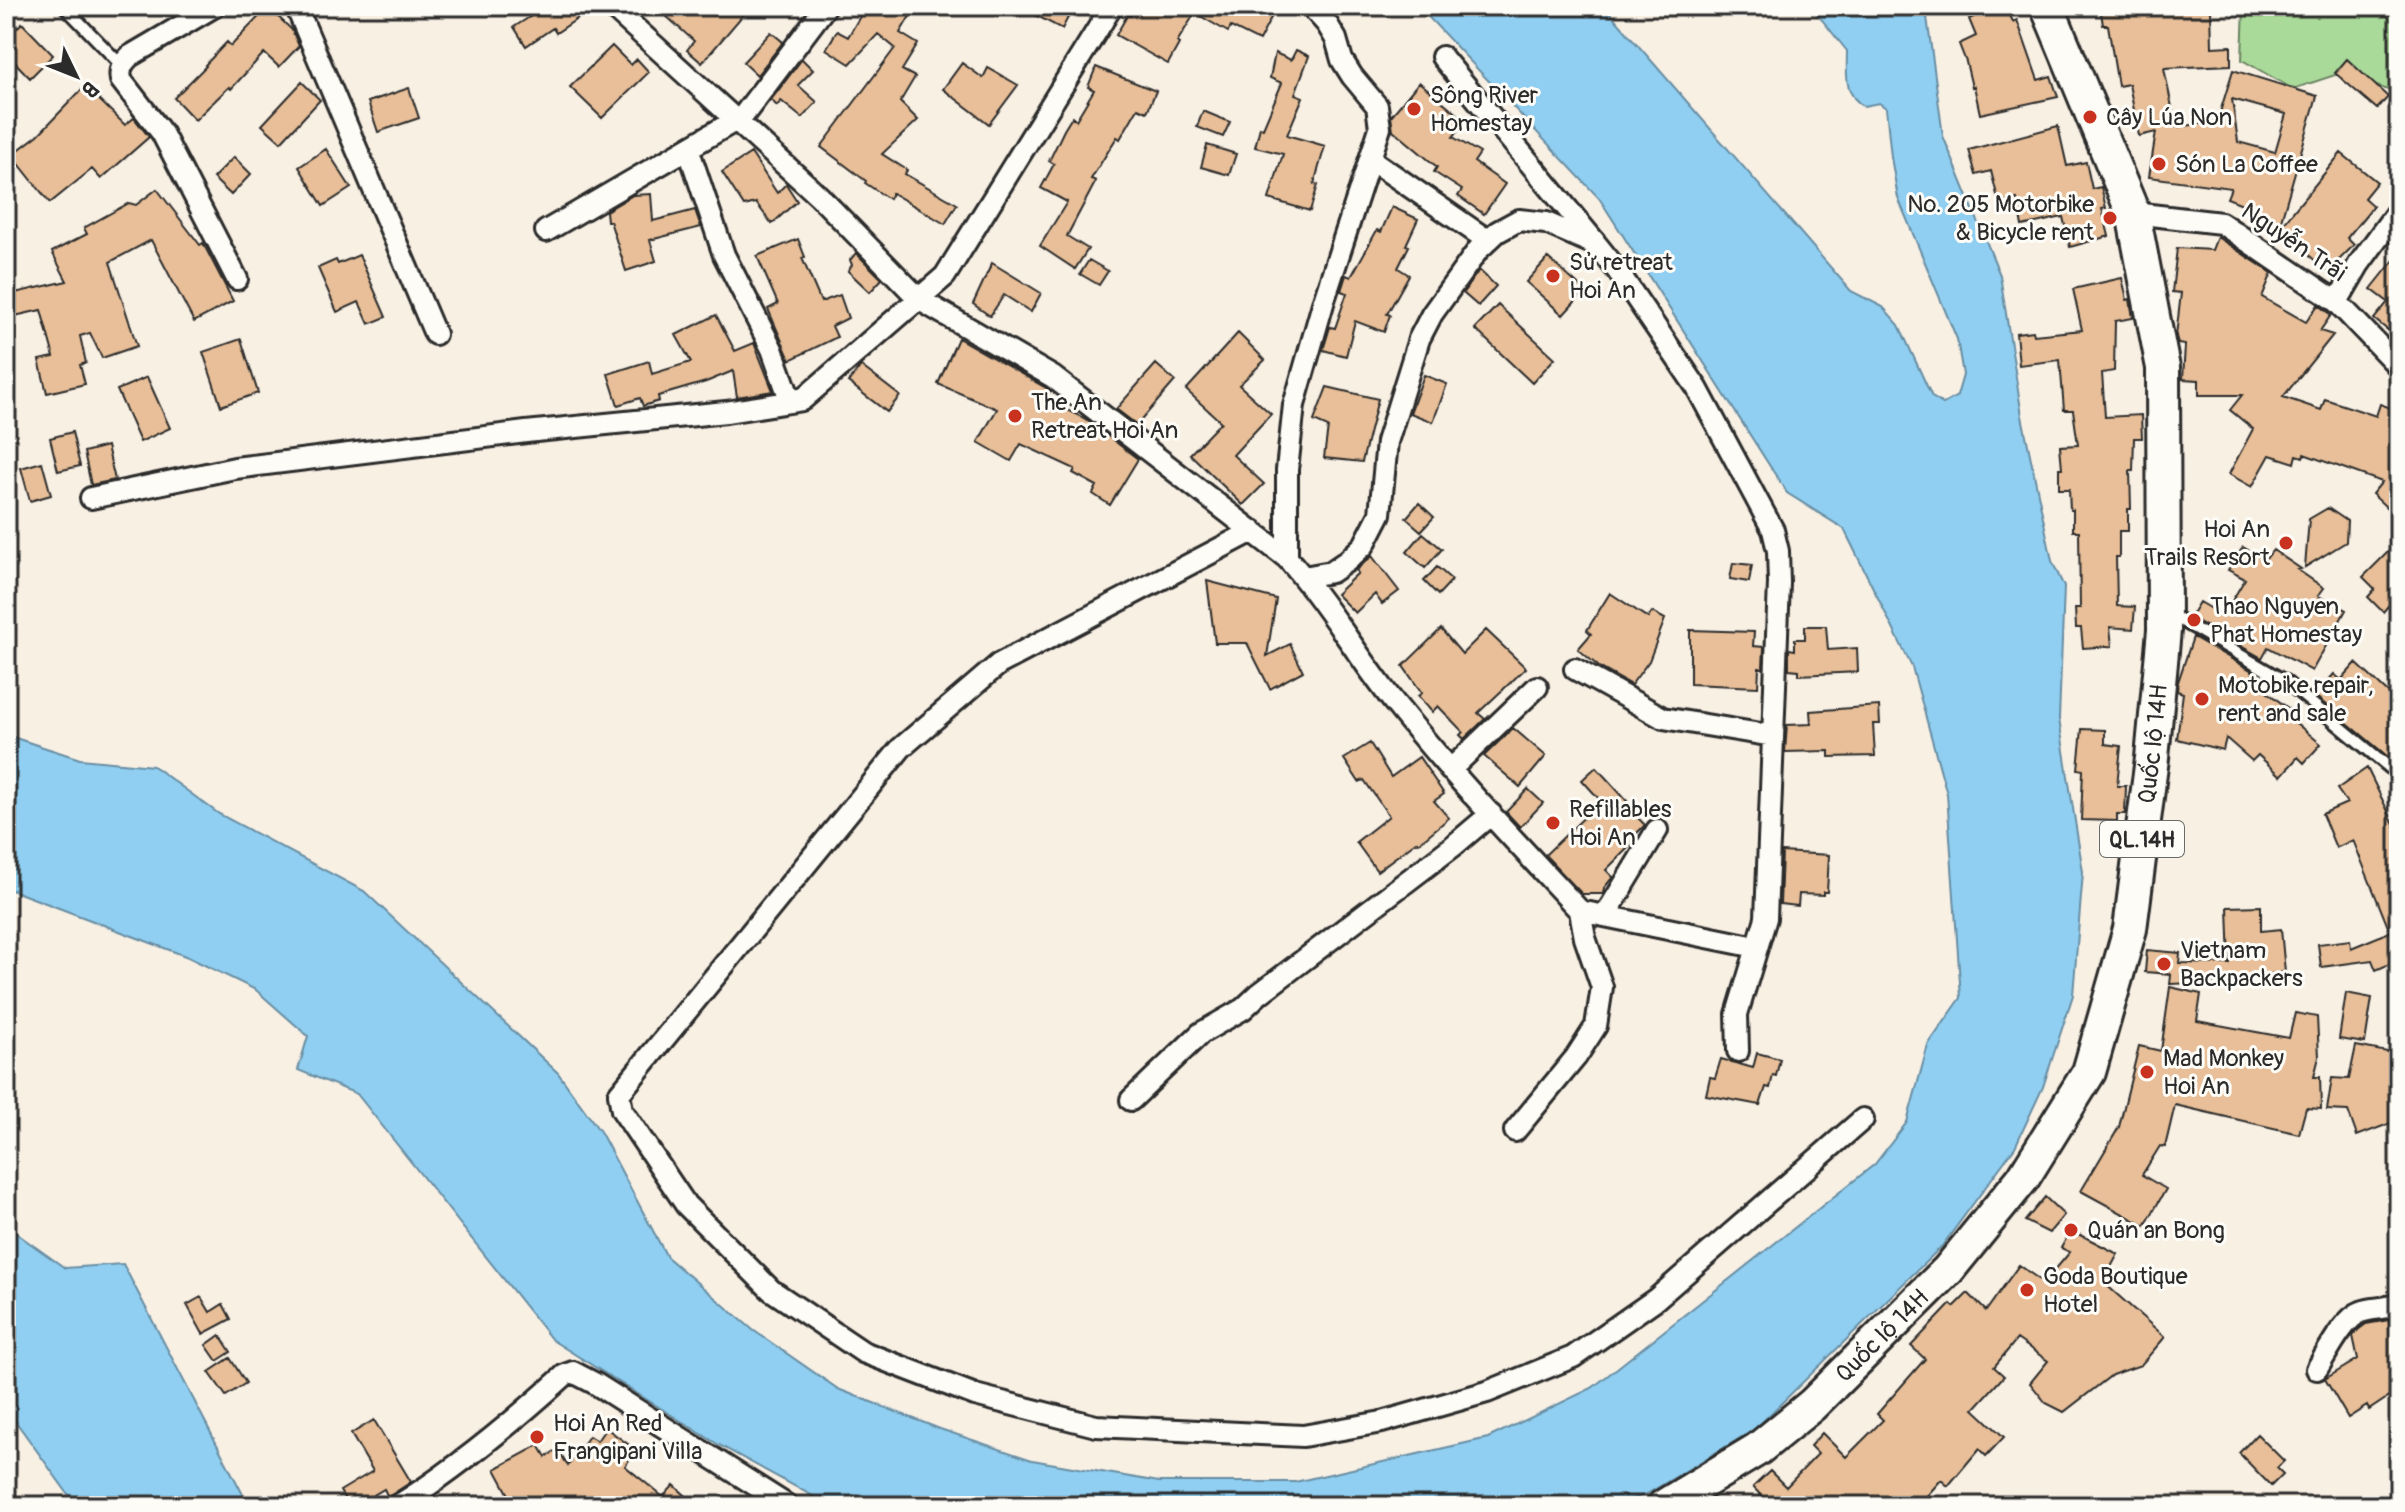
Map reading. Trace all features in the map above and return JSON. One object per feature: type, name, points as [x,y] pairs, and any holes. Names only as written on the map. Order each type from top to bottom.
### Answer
[{"type":"main road","name":"Quốc lộ 14H","points":[[1664,1506],[1758,1449],[1812,1405],[1948,1270],[2023,1178],[2089,1072],[2130,929],[2152,758],[2164,611],[2163,368],[2133,213],[2047,6]]},
{"type":"street","points":[[215,6],[130,56],[122,66],[121,80],[162,133],[237,279]]},
{"type":"street","points":[[296,6],[435,334]]},
{"type":"street","points":[[546,231],[743,116],[826,6]]},
{"type":"street","points":[[91,498],[251,466],[526,432],[726,412],[807,397],[945,276],[1112,6]]},
{"type":"street","points":[[1287,558],[1287,470],[1294,405],[1324,300],[1380,128],[1377,106],[1352,76],[1342,60],[1336,39],[1311,6]]},
{"type":"street","points":[[619,8],[819,196],[920,300],[1053,377],[1287,558],[1304,577],[1371,673],[1450,770],[1580,911],[1585,938],[1602,987],[1596,1026],[1576,1057],[1515,1131]]},
{"type":"street","points":[[1442,57],[1617,270],[1697,388],[1773,530],[1778,551],[1779,583],[1766,918],[1737,1014],[1738,1051]]},
{"type":"street","points":[[688,148],[724,255],[772,349],[788,394],[797,400]]},
{"type":"street","points":[[1370,159],[1487,240]]},
{"type":"street","points":[[2337,302],[2359,264],[2399,209]]},
{"type":"street","name":"Nguyễn Trãi","points":[[2133,213],[2221,223],[2337,302],[2399,367]]},
{"type":"street","points":[[1304,577],[1331,572],[1364,545],[1380,514],[1387,442],[1419,339],[1432,314],[1487,240],[1519,220],[1546,223],[1597,245]]},
{"type":"street","points":[[1253,531],[999,664],[901,748],[619,1094],[622,1110],[686,1205],[771,1290],[863,1352],[975,1395],[1096,1426],[1303,1436],[1382,1422],[1487,1392],[1573,1357],[1656,1299],[1863,1119]]},
{"type":"street","points":[[1575,669],[1663,718],[1773,736]]},
{"type":"street","points":[[1450,770],[1537,687]]},
{"type":"street","points":[[1131,1100],[1201,1033],[1243,1009],[1491,814]]},
{"type":"street","points":[[1605,916],[1657,830]]},
{"type":"street","points":[[1580,911],[1756,947]]},
{"type":"street","points":[[2317,1369],[2343,1328],[2359,1312],[2390,1308],[2399,1303]]},
{"type":"street","points":[[397,1506],[417,1494],[523,1413],[565,1375],[573,1372],[788,1506]]},
{"type":"lane","points":[[64,6],[122,66]]},
{"type":"lane","points":[[2164,611],[2285,681],[2399,778]]},
{"type":"green space","points":[[2244,6],[2399,6],[2399,94],[2341,73],[2293,89],[2242,60]]},
{"type":"water","points":[[1418,6],[1604,6],[1851,291],[1883,307],[1899,325],[1932,397],[1943,404],[1957,396],[1963,375],[1957,339],[1898,198],[1886,108],[1879,103],[1864,106],[1852,96],[1847,75],[1847,51],[1811,6],[1942,6],[1927,17],[1943,136],[2000,275],[2022,416],[2052,561],[2064,587],[2059,719],[2083,872],[2073,995],[2043,1087],[2015,1147],[1942,1246],[1755,1429],[1647,1494],[1612,1506],[831,1506],[719,1445],[552,1340],[357,1094],[298,1070],[308,1036],[256,990],[188,957],[6,888],[6,735],[80,759],[153,766],[219,814],[364,891],[558,1073],[601,1133],[667,1257],[753,1330],[838,1389],[940,1429],[1032,1460],[1159,1482],[1295,1482],[1488,1438],[1592,1388],[1875,1164],[1907,1122],[1928,1045],[1961,998],[1947,794],[1912,667],[1844,529],[1787,493],[1599,198]]},
{"type":"water","points":[[6,1226],[65,1268],[123,1264],[249,1506],[91,1506],[68,1494],[6,1408]]},
{"type":"building","points":[[547,6],[596,6],[556,33],[553,28],[526,46],[514,27]]},
{"type":"building","points":[[655,6],[732,6],[743,15],[702,63],[687,50],[694,41]]},
{"type":"building","points":[[866,6],[916,6],[900,33],[918,44],[902,70],[915,77],[900,102],[918,120],[882,154],[907,170],[905,174],[957,204],[945,224],[892,193],[889,199],[821,147],[895,48],[878,34],[850,64],[826,49],[837,31],[848,37]]},
{"type":"building","points":[[1018,6],[1074,6],[1062,29]]},
{"type":"building","points":[[1136,6],[1277,6],[1259,41],[1231,27],[1228,32],[1195,13],[1168,64],[1116,35]]},
{"type":"building","points":[[1998,6],[2006,6],[2013,22],[2017,20],[2038,80],[2051,76],[2058,97],[1980,114],[1959,44],[1976,36],[1969,19]]},
{"type":"building","points":[[2100,6],[2149,6],[2149,11],[2211,8],[2212,47],[2231,46],[2231,65],[2164,68],[2176,127],[2217,122],[2233,70],[2317,96],[2280,224],[2227,198],[2231,188],[2149,177],[2156,132],[2139,136],[2129,84],[2118,86],[2108,25],[2103,25]],"holes":[[[2232,99],[2286,114],[2275,152],[2238,142]]]},
{"type":"building","points":[[268,7],[292,30],[299,46],[279,67],[264,53],[231,89],[229,87],[195,120],[174,98],[227,42],[231,46]]},
{"type":"building","points":[[22,23],[53,55],[30,78],[6,53],[6,38]]},
{"type":"building","points":[[771,32],[783,42],[757,75],[743,62]]},
{"type":"building","points":[[612,46],[631,65],[637,59],[649,72],[602,118],[570,87]]},
{"type":"building","points":[[1296,50],[1309,56],[1295,94],[1303,97],[1287,135],[1325,146],[1310,211],[1269,199],[1283,154],[1255,147],[1260,127],[1263,128],[1282,83],[1270,78],[1275,53],[1291,60]]},
{"type":"building","points":[[802,59],[813,70],[798,85],[817,102],[802,118],[781,101],[777,106],[771,100]]},
{"type":"building","points":[[2347,59],[2388,97],[2377,109],[2335,73]]},
{"type":"building","points":[[962,63],[983,78],[988,68],[1018,85],[989,124],[943,89]]},
{"type":"building","points":[[1096,67],[1156,91],[1147,112],[1138,108],[1091,179],[1096,181],[1067,236],[1088,249],[1075,269],[1040,246],[1067,202],[1041,188],[1054,164],[1049,161],[1064,130],[1072,117],[1076,120],[1094,90],[1088,87]]},
{"type":"building","points":[[302,82],[320,100],[281,142],[262,125]]},
{"type":"building","points":[[1419,82],[1466,121],[1453,137],[1480,153],[1474,162],[1505,184],[1484,214],[1458,196],[1462,190],[1434,172],[1437,167],[1393,130],[1391,116]]},
{"type":"building","points":[[85,86],[125,125],[134,118],[149,137],[101,179],[92,169],[50,203],[12,155],[38,135]]},
{"type":"building","points":[[409,88],[419,118],[378,132],[368,102]]},
{"type":"building","points":[[1203,111],[1230,122],[1223,137],[1197,127]]},
{"type":"building","points":[[2058,126],[2067,166],[2086,162],[2092,189],[2101,187],[2106,208],[2102,209],[2109,236],[2070,247],[2063,217],[2022,226],[2017,199],[1999,203],[1991,171],[1976,175],[1969,150]]},
{"type":"building","points":[[1207,145],[1236,154],[1229,175],[1201,167]]},
{"type":"building","points":[[326,149],[351,188],[323,206],[299,167]]},
{"type":"building","points":[[751,153],[777,193],[786,184],[797,201],[772,224],[756,203],[744,206],[722,172]]},
{"type":"building","points":[[2341,153],[2377,182],[2364,198],[2373,206],[2347,238],[2354,245],[2328,271],[2278,230]]},
{"type":"building","points":[[234,157],[251,174],[231,195],[213,178]]},
{"type":"building","points":[[157,189],[200,245],[203,243],[233,301],[194,322],[151,240],[110,262],[137,346],[102,358],[90,333],[80,336],[86,363],[80,365],[85,384],[47,393],[39,360],[54,357],[41,310],[6,318],[6,295],[67,281],[52,252],[87,234],[84,228],[129,203],[136,205]]},
{"type":"building","points":[[651,194],[653,221],[695,210],[701,227],[650,240],[656,261],[626,271],[606,211],[633,195]]},
{"type":"building","points":[[1392,207],[1418,219],[1398,268],[1409,275],[1387,314],[1390,315],[1384,332],[1355,321],[1346,356],[1323,350],[1330,327],[1335,328],[1347,293],[1341,291],[1346,275],[1351,277],[1377,230],[1381,232]]},
{"type":"building","points":[[2217,237],[2272,273],[2262,297],[2306,322],[2318,305],[2331,315],[2320,331],[2333,335],[2283,397],[2321,410],[2325,399],[2376,416],[2380,404],[2399,411],[2399,519],[2372,494],[2382,482],[2304,454],[2303,457],[2297,455],[2295,463],[2270,455],[2252,487],[2229,474],[2253,429],[2230,410],[2242,395],[2199,395],[2199,380],[2183,379],[2185,345],[2178,344],[2176,336],[2181,293],[2172,292],[2177,248],[2212,250]]},
{"type":"building","points":[[798,239],[805,257],[802,258],[821,302],[840,295],[848,318],[832,326],[837,337],[790,360],[768,309],[778,304],[757,256]]},
{"type":"building","points":[[856,253],[882,279],[870,292],[848,271],[852,265],[850,260]]},
{"type":"building","points":[[2399,254],[2399,339],[2374,319],[2388,302],[2371,289]]},
{"type":"building","points":[[359,255],[386,317],[369,324],[359,302],[337,312],[318,268]]},
{"type":"building","points":[[1548,258],[1585,291],[1563,315],[1526,282]]},
{"type":"building","points":[[1089,260],[1108,271],[1099,285],[1080,274]]},
{"type":"building","points":[[992,263],[1041,293],[1031,312],[1004,295],[990,316],[973,304]]},
{"type":"building","points":[[1479,270],[1496,286],[1478,306],[1463,293]]},
{"type":"building","points":[[2122,278],[2133,318],[2115,321],[2114,371],[2102,373],[2105,417],[2141,415],[2142,438],[2134,438],[2133,471],[2130,470],[2128,531],[2119,531],[2119,557],[2116,557],[2117,606],[2135,607],[2133,629],[2110,627],[2112,646],[2083,648],[2081,628],[2076,628],[2075,608],[2080,608],[2079,531],[2073,531],[2069,489],[2059,489],[2059,468],[2062,468],[2060,446],[2078,445],[2073,410],[2064,410],[2060,360],[2019,365],[2016,333],[2033,331],[2034,335],[2082,330],[2073,289]]},
{"type":"building","points":[[1498,305],[1555,358],[1532,383],[1475,329]]},
{"type":"building","points":[[716,315],[735,351],[754,343],[773,391],[737,397],[733,371],[658,396],[659,401],[643,406],[640,398],[618,405],[608,374],[649,361],[652,374],[691,362],[676,335]]},
{"type":"building","points":[[1238,333],[1265,360],[1239,385],[1271,414],[1233,455],[1264,484],[1243,505],[1190,454],[1221,422],[1186,390]]},
{"type":"building","points":[[958,338],[1046,388],[1050,391],[1045,400],[1084,418],[1138,459],[1110,505],[1093,494],[1097,486],[1073,473],[1075,469],[1021,444],[1011,461],[978,442],[997,409],[938,384]]},
{"type":"building","points":[[241,339],[258,393],[221,406],[203,352]]},
{"type":"building","points":[[1156,364],[1175,381],[1137,425],[1116,409]]},
{"type":"building","points":[[861,366],[900,396],[887,412],[848,382]]},
{"type":"building","points":[[1424,375],[1447,384],[1433,422],[1410,413]]},
{"type":"building","points":[[147,377],[170,428],[140,442],[117,390]]},
{"type":"building","points":[[1327,387],[1378,399],[1362,462],[1324,458],[1328,427],[1314,421]]},
{"type":"building","points":[[72,432],[80,466],[58,471],[50,438]]},
{"type":"building","points":[[107,446],[115,480],[91,485],[84,452]]},
{"type":"building","points":[[42,462],[51,495],[30,501],[21,468]]},
{"type":"building","points":[[1419,503],[1434,517],[1421,531],[1406,518]]},
{"type":"building","points":[[2328,508],[2347,521],[2346,542],[2305,567],[2309,519]]},
{"type":"building","points":[[1423,533],[1442,549],[1425,568],[1407,552]]},
{"type":"building","points":[[2399,541],[2399,617],[2388,606],[2383,612],[2368,597],[2375,589],[2363,577]]},
{"type":"building","points":[[2243,547],[2265,560],[2273,550],[2324,588],[2318,596],[2346,610],[2312,671],[2268,647],[2262,658],[2190,617],[2199,602],[2223,616],[2245,579],[2228,570]]},
{"type":"building","points":[[1372,556],[1399,591],[1382,604],[1375,594],[1355,613],[1336,594]]},
{"type":"building","points":[[1733,563],[1752,565],[1749,582],[1730,579]]},
{"type":"building","points":[[1437,567],[1452,580],[1438,595],[1424,581]]},
{"type":"building","points":[[1207,581],[1276,599],[1267,656],[1290,644],[1303,671],[1270,689],[1247,643],[1215,643]]},
{"type":"building","points":[[1610,593],[1648,618],[1652,612],[1665,619],[1649,661],[1631,685],[1599,667],[1578,649],[1591,634],[1587,630]]},
{"type":"building","points":[[1805,626],[1826,626],[1828,650],[1857,648],[1858,672],[1799,675],[1799,670],[1789,669],[1789,649],[1795,650],[1795,639],[1805,639]]},
{"type":"building","points":[[1441,629],[1462,654],[1486,630],[1526,668],[1478,713],[1485,719],[1464,739],[1460,735],[1463,732],[1438,706],[1432,712],[1418,696],[1422,693],[1403,666]]},
{"type":"building","points":[[1690,630],[1754,632],[1753,646],[1764,647],[1758,687],[1690,684]]},
{"type":"building","points":[[2193,637],[2254,672],[2250,679],[2293,712],[2289,717],[2321,744],[2304,763],[2298,757],[2281,776],[2258,755],[2252,761],[2226,738],[2223,750],[2177,739],[2183,693],[2177,691],[2178,682]]},
{"type":"building","points":[[2356,663],[2399,703],[2399,766],[2315,696],[2334,674],[2341,680]]},
{"type":"building","points":[[1879,706],[1880,724],[1873,724],[1875,756],[1829,757],[1829,751],[1785,752],[1787,725],[1811,724],[1810,711]]},
{"type":"building","points":[[1513,728],[1546,756],[1520,787],[1484,756]]},
{"type":"building","points":[[2082,729],[2105,730],[2105,744],[2121,746],[2117,786],[2126,786],[2125,814],[2117,814],[2117,821],[2081,820],[2083,770],[2078,769]]},
{"type":"building","points":[[1370,743],[1391,777],[1419,757],[1444,794],[1434,801],[1449,818],[1377,871],[1356,842],[1389,816],[1364,780],[1359,782],[1344,759]]},
{"type":"building","points":[[1596,767],[1627,801],[1624,804],[1645,825],[1633,837],[1633,843],[1606,870],[1613,877],[1603,894],[1582,894],[1545,855],[1601,801],[1582,780]]},
{"type":"building","points":[[2367,768],[2399,834],[2399,960],[2376,970],[2372,960],[2321,967],[2318,944],[2350,940],[2351,948],[2390,932],[2353,840],[2336,848],[2322,814],[2347,803],[2337,789]]},
{"type":"building","points":[[1528,789],[1543,803],[1520,827],[1506,812]]},
{"type":"building","points":[[1782,852],[1829,855],[1827,892],[1823,895],[1799,894],[1798,906],[1780,904]]},
{"type":"building","points":[[2261,906],[2261,931],[2281,929],[2285,972],[2241,978],[2241,981],[2170,984],[2171,974],[2145,972],[2147,950],[2180,953],[2179,963],[2230,964],[2228,907]]},
{"type":"building","points":[[2170,987],[2201,994],[2197,1021],[2289,1038],[2295,1013],[2317,1017],[2319,1057],[2314,1077],[2320,1077],[2321,1109],[2306,1108],[2299,1134],[2175,1105],[2165,1147],[2160,1146],[2142,1175],[2166,1189],[2145,1226],[2081,1191],[2119,1127],[2139,1046],[2161,1051]]},
{"type":"building","points":[[2346,993],[2372,998],[2365,1043],[2339,1039]]},
{"type":"building","points":[[2356,1046],[2398,1054],[2391,1086],[2399,1114],[2399,1120],[2357,1136],[2348,1111],[2327,1110],[2332,1078],[2349,1079]]},
{"type":"building","points":[[1757,1053],[1780,1059],[1776,1076],[1773,1075],[1770,1088],[1766,1087],[1760,1105],[1706,1095],[1710,1077],[1715,1078],[1721,1059],[1753,1068]]},
{"type":"building","points":[[2045,1197],[2064,1215],[2049,1233],[2025,1221]]},
{"type":"building","points":[[2071,1230],[2118,1254],[2103,1282],[2165,1337],[2141,1365],[2112,1375],[2064,1412],[2046,1403],[2030,1383],[2048,1361],[2017,1339],[1994,1367],[2004,1376],[1974,1409],[2004,1437],[1986,1456],[1979,1449],[1948,1486],[1941,1480],[1918,1506],[1767,1506],[1769,1504],[1753,1487],[1770,1471],[1786,1487],[1818,1454],[1810,1446],[1822,1433],[1846,1457],[1883,1420],[1877,1414],[1925,1359],[1911,1346],[1951,1304],[1954,1307],[1968,1293],[1986,1311],[2019,1265],[2044,1283],[2070,1252],[2061,1248]]},
{"type":"building","points":[[201,1297],[210,1312],[223,1304],[231,1319],[203,1334],[187,1305]]},
{"type":"building","points":[[2389,1320],[2391,1329],[2399,1327],[2399,1390],[2369,1410],[2367,1406],[2348,1418],[2325,1379],[2358,1359],[2353,1336],[2358,1330],[2366,1324]]},
{"type":"building","points":[[220,1335],[231,1352],[217,1361],[206,1345]]},
{"type":"building","points":[[230,1358],[246,1383],[226,1396],[209,1372]]},
{"type":"building","points":[[374,1420],[411,1482],[388,1497],[384,1489],[355,1506],[349,1506],[340,1491],[373,1471],[351,1434]]},
{"type":"building","points":[[606,1428],[636,1450],[625,1466],[663,1497],[674,1485],[697,1506],[515,1506],[495,1469],[539,1445],[546,1457],[558,1449],[568,1466],[589,1436],[597,1441]]},
{"type":"building","points":[[2257,1434],[2284,1461],[2277,1468],[2283,1474],[2271,1486],[2239,1453]]},
{"type":"place","name":"Sông River Homestay","points":[[1414,109]]},
{"type":"place","name":"Cây Lúa Non","points":[[2090,117]]},
{"type":"place","name":"Són La Coffee","points":[[2159,164]]},
{"type":"place","name":"No. 205 Motorbike & Bicycle rent","points":[[2110,218]]},
{"type":"place","name":"Sử retreat Hoi An","points":[[1553,276]]},
{"type":"place","name":"The An Retreat Hoi An","points":[[1015,416]]},
{"type":"place","name":"Hoi An Trails Resort","points":[[2286,543]]},
{"type":"place","name":"Thao Nguyen Phat Homestay","points":[[2194,620]]},
{"type":"place","name":"Motobike repair, rent and sale","points":[[2202,699]]},
{"type":"place","name":"Refillables Hoi An","points":[[1553,823]]},
{"type":"place","name":"Vietnam Backpackers","points":[[2164,964]]},
{"type":"place","name":"Mad Monkey Hoi An","points":[[2147,1072]]},
{"type":"place","name":"Quán an Bong","points":[[2071,1230]]},
{"type":"place","name":"Goda Boutique Hotel","points":[[2027,1290]]},
{"type":"place","name":"Hoi An Red Frangipani Villa","points":[[537,1437]]}]
